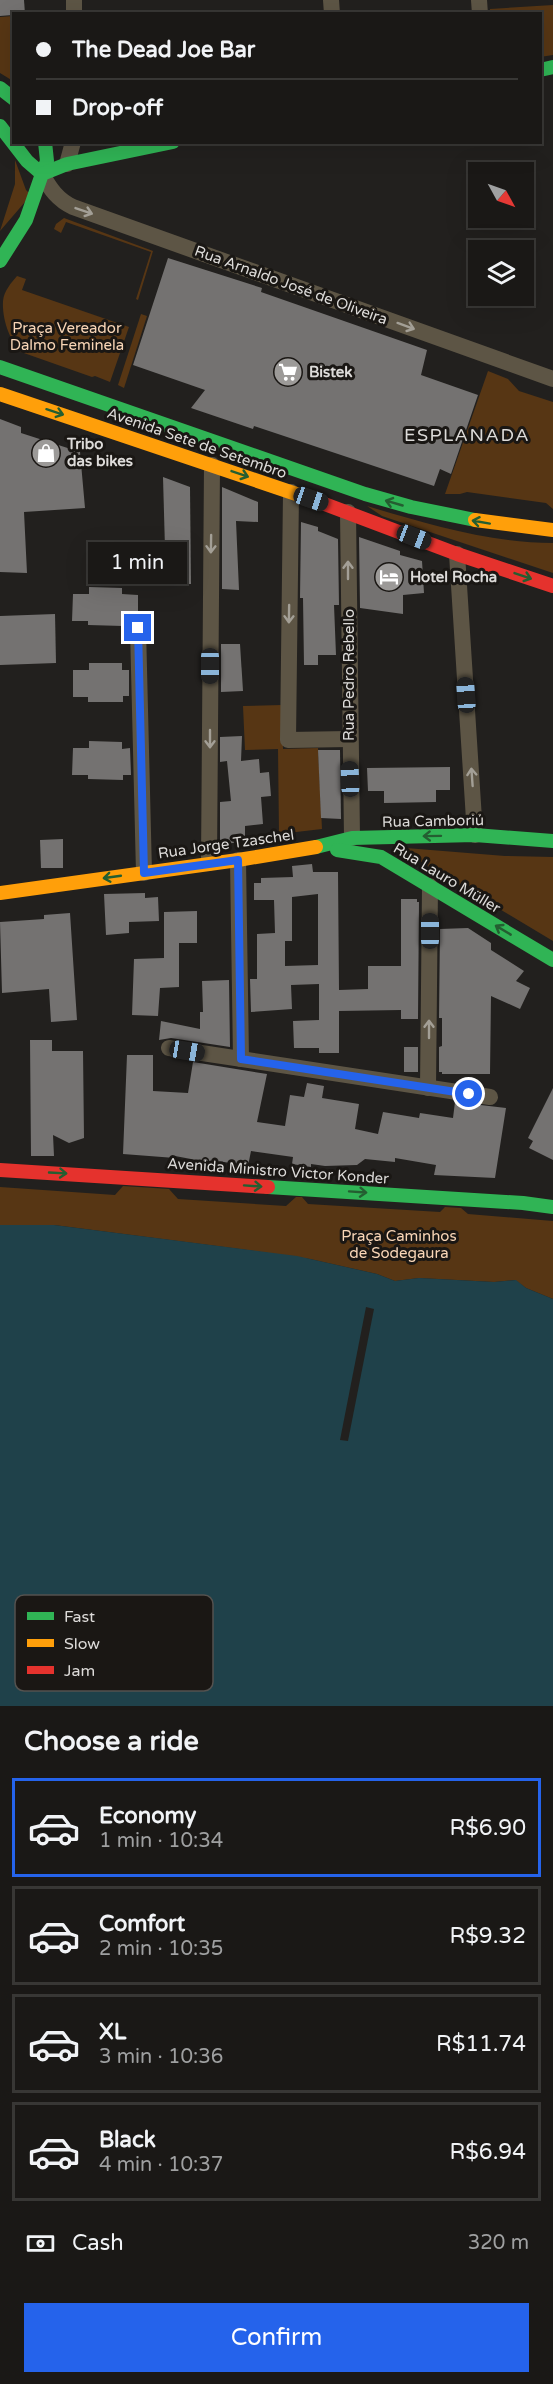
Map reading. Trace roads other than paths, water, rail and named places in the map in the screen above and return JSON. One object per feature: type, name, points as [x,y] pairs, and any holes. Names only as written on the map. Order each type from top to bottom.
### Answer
[{"type":"main road","points":[[0,88],[12,97]]},
{"type":"main road","points":[[0,126],[12,142]]},
{"type":"main road","points":[[13,144],[42,174]]},
{"type":"main road","points":[[0,261],[25,224],[36,200],[47,161],[45,144]]},
{"type":"main road","points":[[42,174],[67,164],[162,144]]},
{"type":"main road","points":[[0,355],[4,369]]},
{"type":"main road","name":"Avenida Sete de Setembro","points":[[4,369],[364,494],[418,510],[483,523],[553,530]]},
{"type":"main road","name":"Avenida Sete de Setembro","points":[[0,394],[291,492],[457,554],[553,586]]},
{"type":"main road","name":"Rua Camboriú","points":[[315,847],[352,838],[476,836],[553,842]]},
{"type":"main road","name":"Rua Jorge Tzaschel","points":[[0,893],[315,847]]},
{"type":"main road","name":"Rua Lauro Müller","points":[[315,847],[381,857],[553,960]]},
{"type":"main road","name":"Avenida Ministro Victor Konder","points":[[0,1170],[523,1203],[553,1207]]},
{"type":"street","points":[[67,164],[72,144]]},
{"type":"street","name":"Rua Arnaldo José de Oliveira","points":[[42,174],[52,191],[63,203],[553,379]]},
{"type":"street","points":[[209,863],[213,465]]},
{"type":"street","points":[[291,492],[288,740],[349,739]]},
{"type":"street","name":"Rua Pedro Rebello","points":[[348,512],[352,838]]},
{"type":"street","points":[[457,554],[476,836]]},
{"type":"street","points":[[138,628],[144,873]]},
{"type":"street","points":[[238,860],[241,1059]]},
{"type":"street","points":[[428,1088],[430,886]]},
{"type":"street","points":[[169,1048],[490,1097]]},
{"type":"water","points":[[0,1225],[54,1225],[297,1256],[377,1274],[395,1281],[419,1278],[494,1282],[516,1280],[526,1288],[553,1299],[553,1706],[0,1706]]},
{"type":"place","name":"Bistek","points":[[288,372]]},
{"type":"place","name":"Tribo das bikes","points":[[46,453]]},
{"type":"place","name":"Hotel Rocha","points":[[389,577]]},
{"type":"district","name":"ESPLANADA","points":[[467,435]]},
{"type":"park label","name":"Praça Vereador Dalmo Feminela","points":[[67,336]]},
{"type":"park label","name":"Praça Caminhos de Sodegaura","points":[[399,1244]]}]
